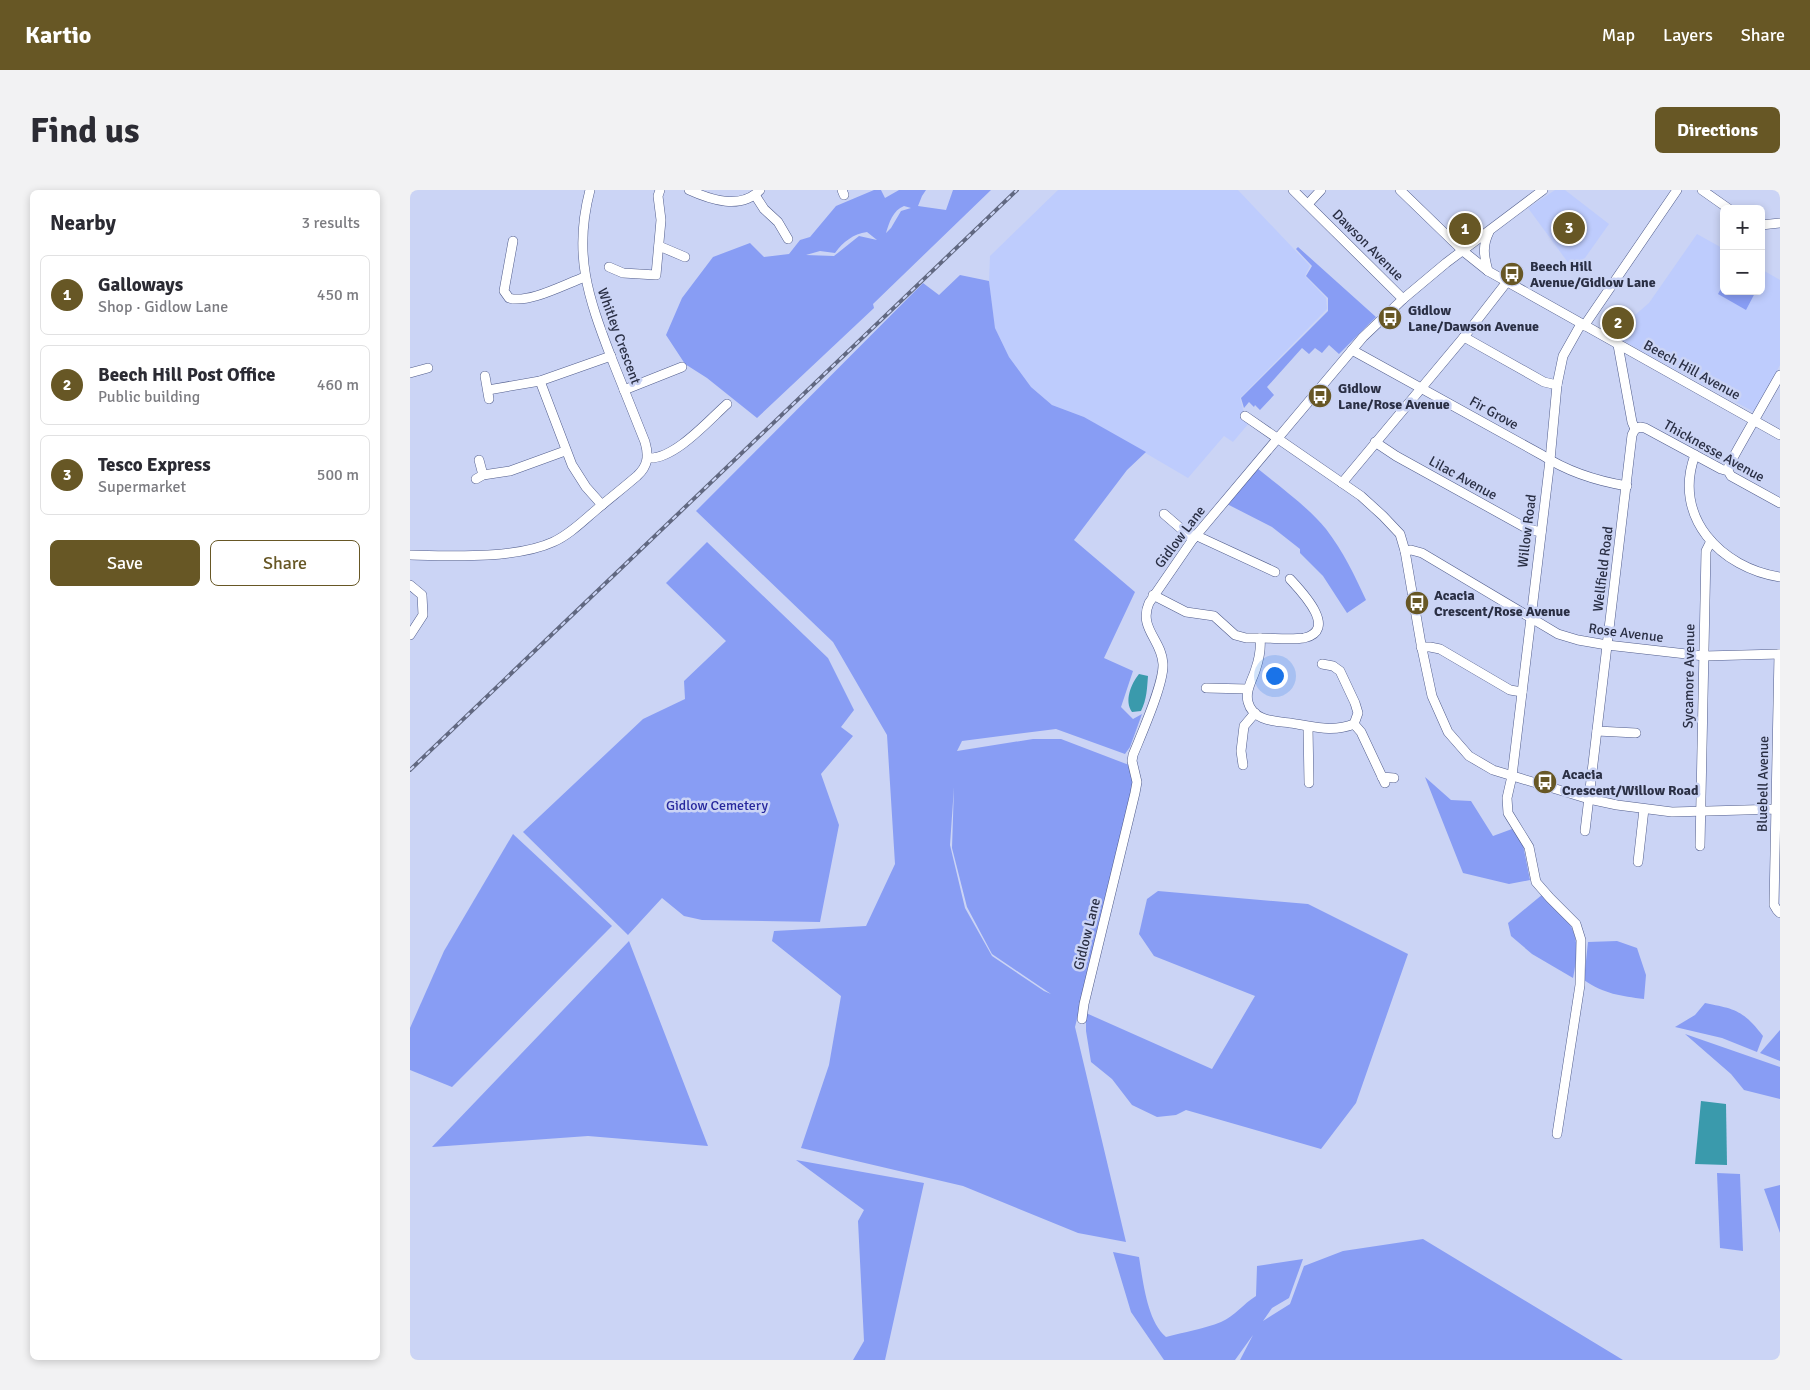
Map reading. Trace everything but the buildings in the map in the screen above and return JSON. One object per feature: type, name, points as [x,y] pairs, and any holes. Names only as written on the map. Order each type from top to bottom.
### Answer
[{"type":"street","name":"Whitley Crescent","points":[[590,190],[582,235],[585,277],[591,303],[645,442],[648,458]]},
{"type":"street","points":[[609,267],[623,274],[656,276],[661,220],[658,196],[660,190]]},
{"type":"street","name":"Dawson Avenue","points":[[1293,190],[1403,299]]},
{"type":"street","points":[[1308,204],[1321,190]]},
{"type":"street","name":"Beech Hill Avenue","points":[[1400,190],[1463,251],[1506,283],[1780,435]]},
{"type":"street","name":"Gidlow Lane","points":[[1082,1019],[1086,994],[1135,793],[1137,782],[1132,761],[1133,755],[1163,671],[1161,655],[1146,623],[1146,609],[1153,595],[1194,537],[1363,337],[1403,299],[1446,263],[1543,190]]},
{"type":"street","name":"Willow Road","points":[[1556,1134],[1580,984],[1581,940],[1576,924],[1536,882],[1529,847],[1508,813],[1507,798],[1512,776],[1550,460],[1557,385],[1563,356],[1582,325],[1677,190]]},
{"type":"street","points":[[1702,190],[1723,205]]},
{"type":"street","points":[[694,191],[734,202],[744,200],[757,192],[764,209],[778,222],[789,240]]},
{"type":"street","points":[[1765,225],[1780,223]]},
{"type":"street","points":[[1488,271],[1483,252],[1489,232]]},
{"type":"street","points":[[513,241],[504,291],[508,298],[514,299],[546,293],[585,277]]},
{"type":"street","points":[[659,246],[686,257]]},
{"type":"street","points":[[1342,483],[1464,337],[1506,283]]},
{"type":"street","points":[[1464,337],[1544,382],[1557,385]]},
{"type":"street","name":"Wellfield Road","points":[[1585,831],[1632,436],[1635,429],[1632,422],[1618,345]]},
{"type":"street","name":"Fir Grove","points":[[1352,350],[1550,460],[1585,476],[1627,486]]},
{"type":"street","points":[[485,376],[488,394],[540,381],[611,356]]},
{"type":"street","points":[[624,390],[678,369],[671,361]]},
{"type":"street","points":[[410,373],[428,368]]},
{"type":"street","points":[[1728,471],[1729,465],[1780,375]]},
{"type":"street","points":[[540,381],[565,451],[576,472],[602,505]]},
{"type":"street","points":[[410,555],[494,554],[546,545],[561,538],[640,473],[645,467],[648,458],[660,457],[675,450],[727,404]]},
{"type":"street","points":[[1245,416],[1342,483],[1372,506],[1400,534],[1405,551],[1421,647],[1432,696],[1448,732],[1461,749],[1477,762],[1493,770],[1589,799],[1644,809],[1672,812],[1778,809]]},
{"type":"street","name":"Thicknesse Avenue","points":[[1635,429],[1645,428],[1721,470],[1728,471],[1731,476],[1780,503]]},
{"type":"street","name":"Lilac Avenue","points":[[1375,442],[1396,456],[1528,529],[1541,532]]},
{"type":"street","points":[[479,460],[479,477],[510,471],[565,451]]},
{"type":"street","points":[[1695,455],[1691,470],[1690,493],[1696,517],[1711,541],[1724,554],[1745,568],[1780,577]]},
{"type":"street","points":[[1164,513],[1194,537],[1275,572]]},
{"type":"street","name":"Sycamore Avenue","points":[[1700,846],[1706,551],[1711,541]]},
{"type":"street","name":"Rose Avenue","points":[[1405,551],[1411,550],[1422,553],[1558,634],[1578,640],[1704,656],[1779,654]]},
{"type":"street","points":[[1153,595],[1186,612],[1214,616],[1235,635],[1246,638],[1302,638],[1311,635],[1319,621],[1315,611],[1290,579]]},
{"type":"street","points":[[410,585],[422,595],[423,615],[410,635]]},
{"type":"street","points":[[1260,638],[1257,668],[1248,689],[1248,702],[1255,713],[1265,720],[1308,727],[1338,729],[1354,724]]},
{"type":"street","points":[[1421,647],[1440,649],[1510,690],[1522,692]]},
{"type":"street","name":"Bluebell Avenue","points":[[1779,654],[1778,809],[1774,905],[1780,913]]},
{"type":"street","points":[[1322,664],[1333,666],[1340,672],[1358,713],[1354,724]]},
{"type":"street","points":[[1206,688],[1248,689]]},
{"type":"street","points":[[1243,765],[1241,751],[1244,726],[1255,713]]},
{"type":"street","points":[[1354,724],[1361,732],[1384,780],[1394,778]]},
{"type":"street","points":[[1308,727],[1309,783]]},
{"type":"street","points":[[1597,731],[1636,733]]},
{"type":"street","points":[[1638,862],[1644,809]]},
{"type":"shaded area","points":[[1058,190],[1238,190],[1310,266],[1305,276],[1326,298],[1327,309],[1240,398],[1249,423],[1233,442],[1224,436],[1188,478],[1084,417],[1052,405],[1031,387],[1009,357],[995,328],[989,281],[990,256]]},
{"type":"shaded area","points":[[1555,190],[1565,190],[1609,224],[1575,272],[1528,208]]},
{"type":"shaded area","points":[[1697,234],[1720,247],[1720,295],[1765,295],[1765,271],[1780,280],[1780,365],[1754,412],[1616,337],[1620,328],[1649,303]]},
{"type":"shaded area","points":[[1139,674],[1148,676],[1146,698],[1141,711],[1132,712],[1129,698],[1133,683]]},
{"type":"shaded area","points":[[1701,1101],[1726,1104],[1727,1165],[1695,1164]]},
{"type":"green space","points":[[874,190],[881,190],[885,198],[899,190],[926,190],[918,206],[946,210],[953,190],[991,190],[873,304],[874,308],[757,418],[707,378],[685,364],[666,335],[682,298],[713,257],[750,243],[764,257],[789,254],[800,240],[810,237],[836,206]],"holes":[[[904,206],[911,208],[901,211],[886,233],[894,214]],[[867,232],[877,240],[859,236],[834,256],[806,255],[820,251],[835,253],[849,239]]]},
{"type":"green space","points":[[1298,247],[1376,317],[1339,354],[1329,345],[1322,353],[1315,348],[1309,354],[1302,348],[1267,387],[1274,395],[1260,410],[1249,402],[1244,408],[1241,398],[1328,311],[1328,298],[1306,276],[1312,266],[1296,249]]},
{"type":"green space","points":[[960,275],[989,281],[995,328],[1009,357],[1031,387],[1052,405],[1084,417],[1146,452],[1127,470],[1074,540],[1135,592],[1104,658],[1133,671],[1121,707],[1133,719],[1142,714],[1130,747],[1125,754],[1056,729],[962,741],[957,751],[1033,739],[1061,739],[1129,765],[1133,773],[1132,788],[1110,886],[1075,1027],[1126,1242],[1078,1233],[963,1186],[801,1148],[829,1065],[841,996],[772,941],[774,931],[866,926],[895,864],[887,735],[833,642],[696,511],[923,283],[939,295]],"holes":[[[954,787],[952,848],[967,907],[992,954],[1051,994],[992,956],[965,908],[950,845]]]},
{"type":"green space","points":[[1720,290],[1720,295],[1754,295],[1746,310],[1718,294]]},
{"type":"green space","points":[[1257,468],[1302,505],[1326,529],[1343,555],[1366,600],[1347,613],[1323,576],[1300,553],[1300,549],[1272,527],[1227,504]]},
{"type":"green space","name":"Gidlow Cemetery","points":[[707,542],[828,658],[854,710],[841,727],[853,736],[821,774],[839,825],[820,922],[702,920],[684,916],[662,898],[628,935],[523,832],[643,719],[685,699],[684,681],[726,641],[666,583]]},
{"type":"green space","points":[[1425,777],[1451,800],[1471,801],[1493,836],[1512,829],[1523,845],[1530,880],[1509,884],[1463,873]]},
{"type":"green space","points":[[513,834],[612,926],[452,1087],[410,1070],[410,1028],[444,951]]},
{"type":"green space","points":[[1158,891],[1308,904],[1408,954],[1356,1103],[1321,1149],[1186,1110],[1176,1115],[1157,1117],[1132,1105],[1112,1079],[1091,1062],[1086,1031],[1086,1013],[1212,1069],[1255,996],[1154,956],[1139,934],[1147,899]]},
{"type":"green space","points":[[1543,894],[1562,914],[1573,931],[1576,940],[1576,963],[1573,978],[1532,954],[1511,936],[1508,923]]},
{"type":"green space","points":[[629,941],[708,1146],[588,1136],[432,1147]]},
{"type":"green space","points":[[1617,941],[1637,948],[1646,975],[1644,999],[1606,991],[1584,980],[1588,942]]},
{"type":"green space","points":[[1705,1003],[1731,1009],[1750,1021],[1763,1036],[1757,1052],[1722,1038],[1675,1027],[1695,1015]]},
{"type":"green space","points":[[1780,1030],[1780,1061],[1760,1053]]},
{"type":"green space","points":[[1685,1034],[1780,1067],[1780,1099],[1744,1090],[1731,1074]]},
{"type":"green space","points":[[796,1160],[924,1183],[885,1360],[853,1360],[864,1341],[858,1221],[864,1210]]},
{"type":"green space","points":[[1717,1173],[1740,1174],[1743,1251],[1720,1248]]},
{"type":"green space","points":[[1780,1185],[1780,1233],[1764,1189]]},
{"type":"green space","points":[[1423,1239],[1623,1360],[1240,1360],[1253,1335],[1235,1360],[1164,1360],[1131,1312],[1113,1252],[1139,1257],[1150,1311],[1154,1321],[1166,1337],[1201,1329],[1226,1319],[1235,1313],[1256,1296],[1257,1266],[1303,1259],[1289,1298],[1272,1308],[1263,1321],[1290,1304],[1304,1266],[1343,1251]]},
{"type":"railway","points":[[410,770],[1017,190]]},
{"type":"place","name":"Tesco Express","points":[[1569,228]]},
{"type":"place","name":"Galloways","points":[[1465,229]]},
{"type":"place","name":"Beech Hill Avenue/Gidlow Lane","points":[[1512,274]]},
{"type":"place","name":"Gidlow Lane/Dawson Avenue","points":[[1390,318]]},
{"type":"place","name":"Beech Hill Post Office","points":[[1618,323]]},
{"type":"place","name":"Gidlow Lane/Rose Avenue","points":[[1320,396]]},
{"type":"place","name":"Acacia Crescent/Rose Avenue","points":[[1417,603]]},
{"type":"place","name":"Acacia Crescent/Willow Road","points":[[1545,782]]}]
